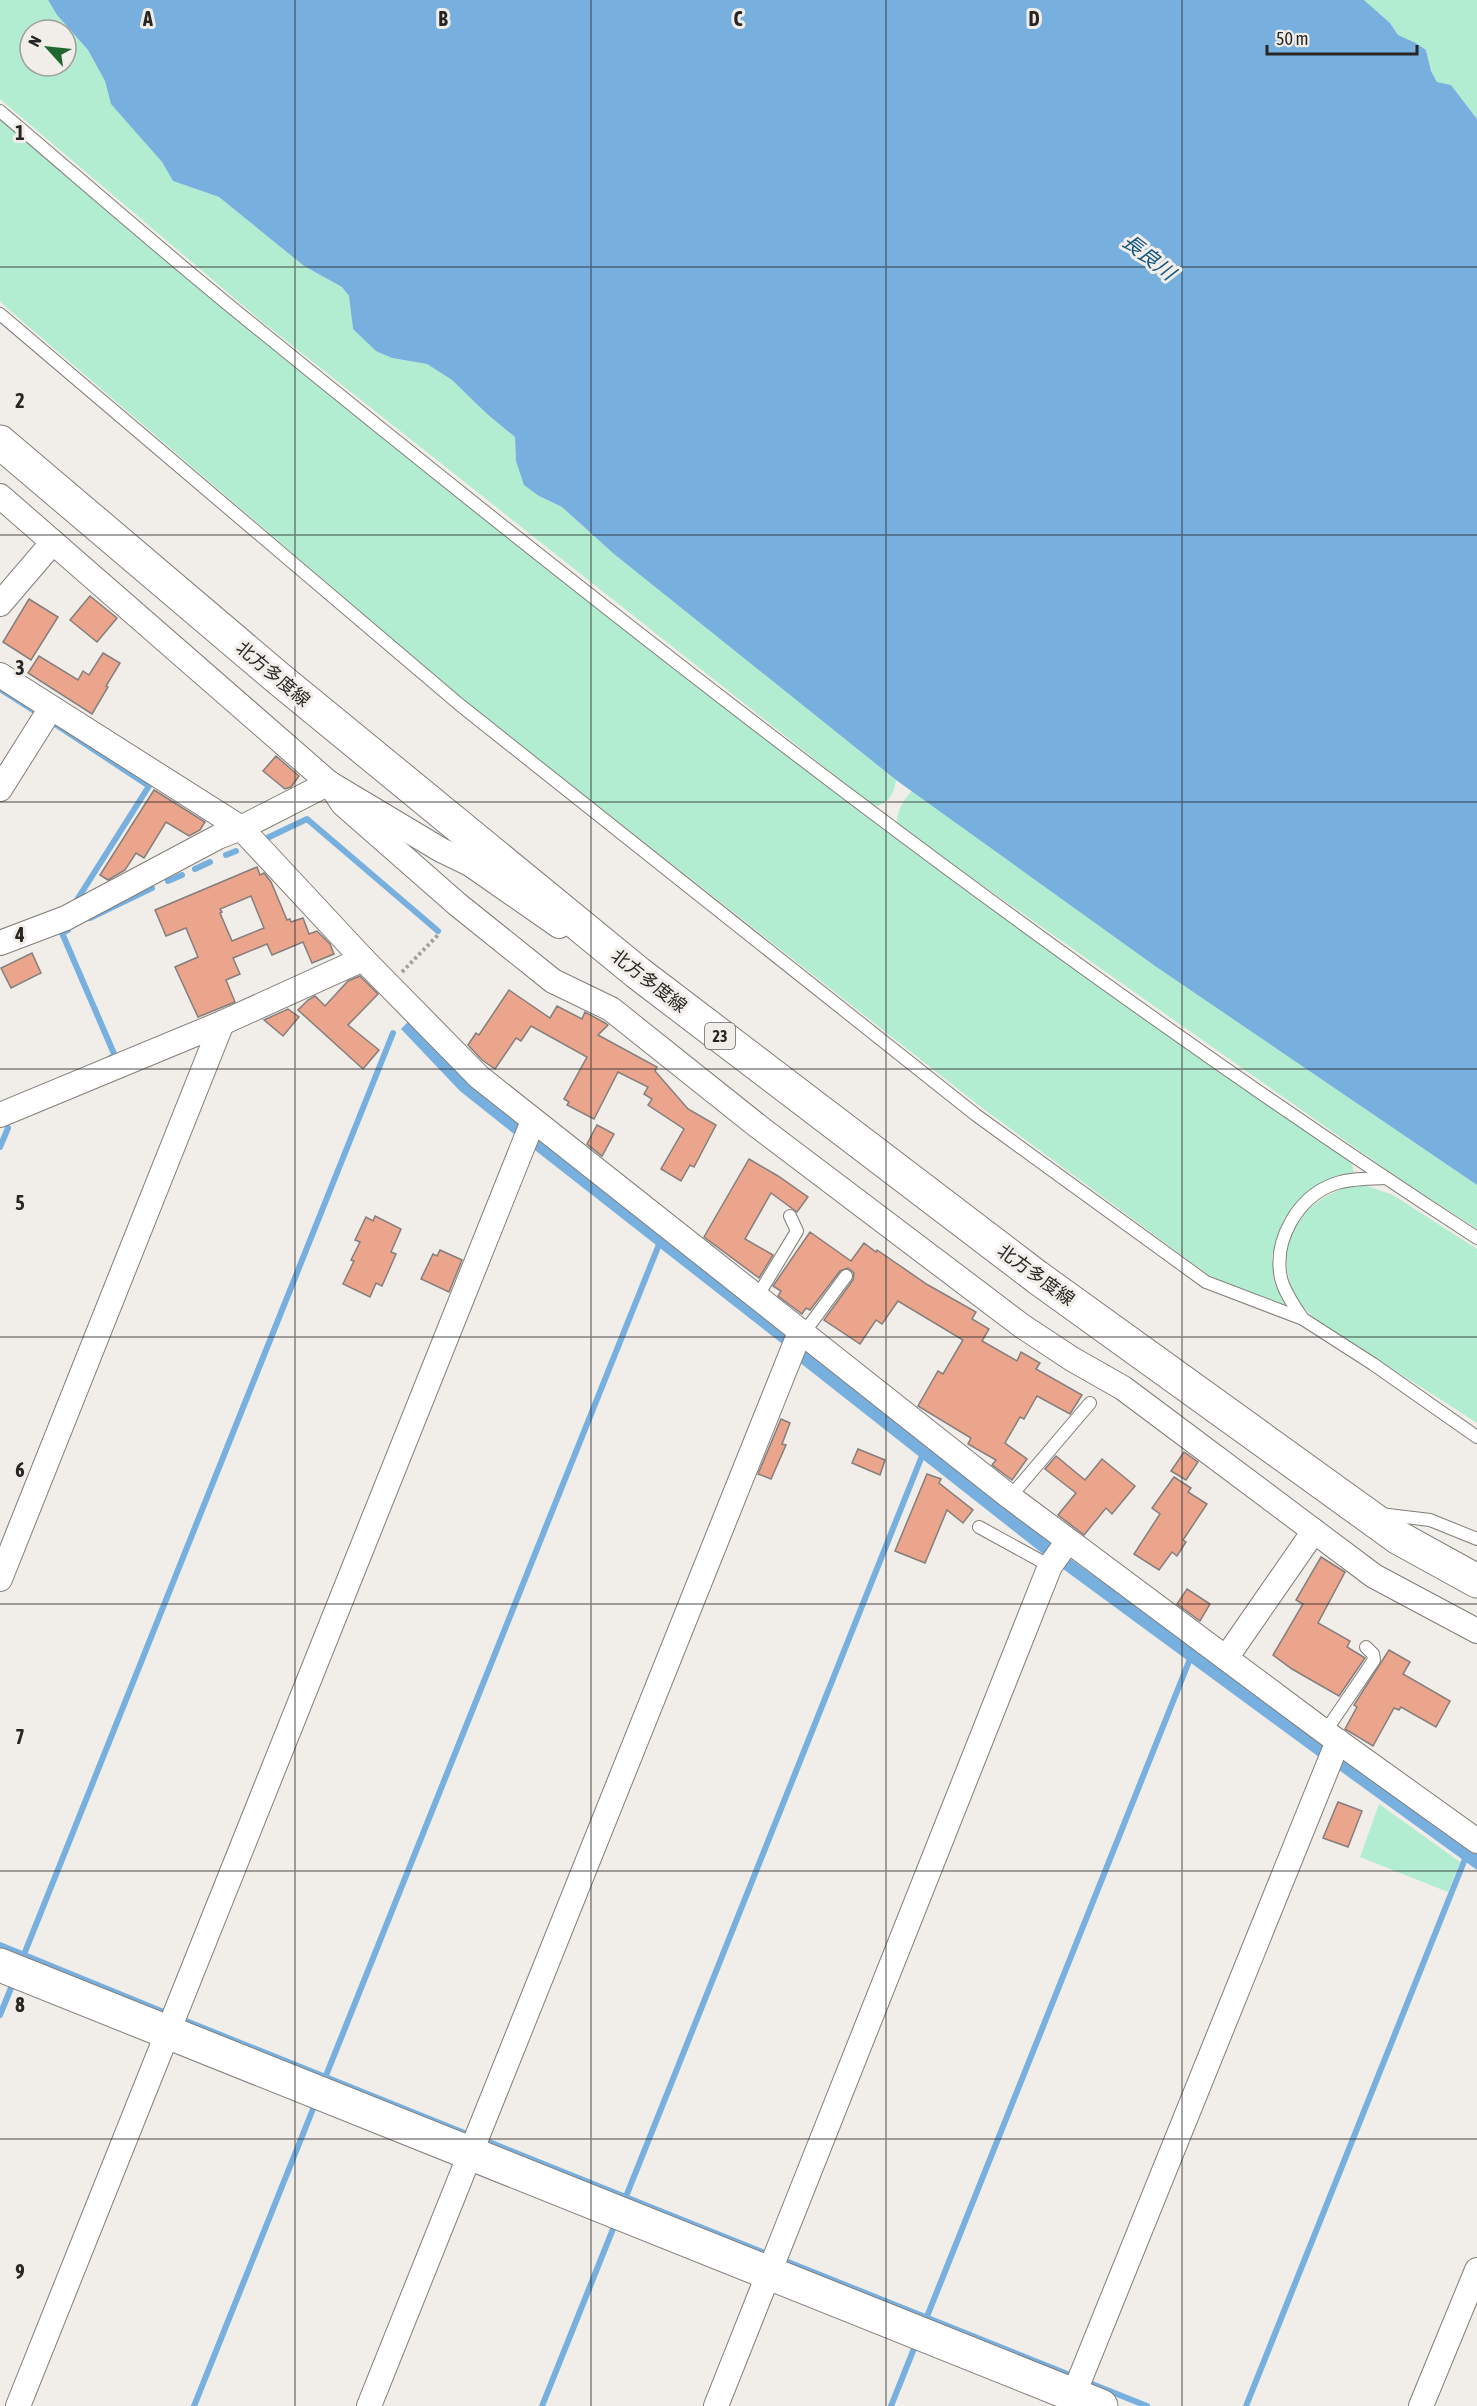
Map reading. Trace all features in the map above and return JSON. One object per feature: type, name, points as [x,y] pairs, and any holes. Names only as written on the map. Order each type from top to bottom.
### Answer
[{"type":"main road","name":"北方多度線","points":[[0,442],[278,678],[638,973],[1036,1277],[1399,1538],[1477,1581]]},
{"type":"main road","points":[[0,1965],[769,2273],[1081,2402]]},
{"type":"street","points":[[0,496],[329,783],[441,850],[470,864],[580,941],[638,973]]},
{"type":"street","points":[[0,604],[53,542]]},
{"type":"street","points":[[0,675],[241,828],[363,959],[479,1077],[1010,1497],[1331,1736],[1477,1841]]},
{"type":"street","points":[[0,789],[51,708]]},
{"type":"street","points":[[0,943],[66,918],[218,837],[241,828],[329,783]]},
{"type":"street","points":[[329,783],[343,804],[457,904],[553,981],[611,1009],[768,1134],[1022,1326],[1072,1359],[1123,1388],[1374,1576],[1477,1631]]},
{"type":"street","points":[[0,1115],[222,1023],[363,959]]},
{"type":"street","points":[[0,1579],[222,1023]]},
{"type":"street","points":[[18,2406],[533,1121]]},
{"type":"street","points":[[369,2406],[802,1333]]},
{"type":"street","points":[[1226,1658],[1314,1531]]},
{"type":"street","points":[[716,2406],[1050,1566],[1068,1541]]},
{"type":"street","points":[[1081,2402],[1331,1736]]},
{"type":"street","points":[[1421,2406],[1477,2270]]},
{"type":"lane","points":[[0,111],[254,327],[633,628],[896,832],[1385,1178],[1477,1238]]},
{"type":"lane","points":[[0,314],[460,705],[976,1115],[1206,1282],[1303,1319],[1373,1364],[1477,1437]]},
{"type":"lane","points":[[1303,1319],[1281,1278],[1282,1244],[1289,1221],[1313,1196],[1334,1184],[1385,1178]]},
{"type":"lane","points":[[757,1298],[796,1231],[790,1216]]},
{"type":"lane","points":[[802,1333],[846,1276]]},
{"type":"lane","points":[[1010,1497],[1090,1403]]},
{"type":"lane","points":[[1365,1512],[1430,1520],[1477,1539]]},
{"type":"lane","points":[[978,1527],[1050,1566]]},
{"type":"lane","points":[[1331,1736],[1374,1660],[1373,1654],[1366,1647]]},
{"type":"path","points":[[388,985],[439,934]]},
{"type":"green space","points":[[0,0],[48,0],[60,18],[18,18],[18,78],[78,78],[78,39],[88,50],[105,81],[112,104],[162,162],[173,181],[219,197],[304,266],[342,287],[349,296],[353,329],[392,358],[427,364],[452,380],[515,437],[516,461],[539,496],[562,507],[614,554],[896,780],[890,797],[875,807],[260,320],[0,99]]},
{"type":"green space","points":[[1364,0],[1477,0],[1477,119],[1451,85],[1437,82],[1431,71],[1426,50],[1398,35],[1390,23]]},
{"type":"green space","points":[[0,120],[249,330],[628,632],[888,833],[1114,998],[1352,1163],[1354,1175],[1309,1192],[1284,1218],[1272,1255],[1274,1282],[1286,1305],[1232,1287],[1210,1276],[981,1107],[466,702],[7,308],[0,301]]},
{"type":"green space","points":[[912,791],[1155,966],[1477,1185],[1477,1229],[1394,1175],[897,825],[901,807]]},
{"type":"green space","points":[[1347,1186],[1367,1186],[1393,1195],[1477,1249],[1477,1423],[1328,1329],[1305,1309],[1295,1295],[1287,1270],[1291,1234],[1302,1215],[1310,1208]]},
{"type":"green space","points":[[1379,1804],[1460,1862],[1448,1892],[1360,1857]]},
{"type":"water","name":"長良川","points":[[48,0],[1364,0],[1390,23],[1398,35],[1426,50],[1431,71],[1437,82],[1451,85],[1477,119],[1477,1185],[1155,966],[896,780],[614,554],[562,507],[539,496],[524,485],[516,461],[515,437],[452,380],[427,364],[392,358],[376,351],[353,329],[349,296],[342,287],[304,266],[219,197],[173,181],[162,162],[111,104],[105,81],[88,50],[78,39],[78,18],[60,18]]},
{"type":"water","points":[[409,1021],[524,1127],[519,1138],[460,1091],[401,1029]]},
{"type":"water","points":[[540,1139],[789,1335],[785,1346],[531,1147]]},
{"type":"water","points":[[805,1348],[1054,1544],[1043,1554],[794,1358]]},
{"type":"water","points":[[1068,1557],[1326,1742],[1319,1757],[1059,1566]]},
{"type":"water","points":[[1345,1755],[1477,1851],[1477,1870],[1332,1765]]},
{"type":"building","points":[[90,596],[117,618],[97,642],[70,620]]},
{"type":"building","points":[[29,599],[58,617],[31,660],[3,642]]},
{"type":"building","points":[[103,653],[120,663],[92,714],[28,673],[39,656],[78,680],[83,671],[89,675]]},
{"type":"building","points":[[276,756],[299,776],[291,787],[285,789],[263,771]]},
{"type":"building","points":[[154,790],[205,822],[200,830],[189,836],[166,822],[144,858],[136,853],[125,870],[108,880],[100,875]]},
{"type":"building","points":[[257,867],[260,875],[264,873],[271,882],[287,920],[290,919],[291,922],[303,918],[309,934],[317,931],[330,944],[334,954],[312,963],[303,942],[272,955],[267,944],[233,958],[240,974],[226,980],[235,1002],[198,1017],[175,967],[198,957],[186,928],[166,936],[155,910]],"holes":[[[251,896],[264,928],[232,941],[220,909]]]},
{"type":"building","points":[[32,953],[41,973],[11,988],[1,968]]},
{"type":"building","points":[[360,976],[378,994],[348,1025],[379,1050],[363,1069],[298,1010],[315,996],[325,1006],[348,981]]},
{"type":"building","points":[[509,990],[550,1018],[557,1006],[582,1019],[585,1012],[605,1023],[608,1025],[598,1035],[657,1067],[655,1071],[688,1109],[716,1125],[694,1167],[690,1165],[681,1181],[661,1169],[684,1129],[648,1105],[652,1099],[644,1094],[648,1087],[618,1072],[594,1119],[567,1105],[569,1102],[564,1099],[587,1057],[531,1026],[521,1041],[516,1038],[495,1069],[482,1060],[468,1045],[476,1033],[479,1035]]},
{"type":"building","points":[[288,1009],[299,1017],[283,1036],[264,1020]]},
{"type":"building","points":[[597,1125],[614,1134],[602,1156],[587,1144]]},
{"type":"building","points":[[749,1159],[808,1197],[797,1212],[771,1193],[745,1239],[773,1255],[759,1278],[704,1237]]},
{"type":"building","points":[[375,1216],[401,1229],[391,1252],[396,1254],[382,1286],[376,1283],[370,1297],[343,1284],[360,1242],[355,1240],[366,1217],[373,1221]]},
{"type":"building","points":[[810,1232],[851,1261],[864,1243],[876,1252],[877,1250],[928,1285],[976,1312],[972,1319],[989,1329],[982,1341],[1017,1361],[1021,1352],[1040,1363],[1036,1369],[1082,1395],[1070,1414],[1037,1396],[1024,1419],[1020,1417],[1005,1443],[1027,1459],[1012,1480],[992,1465],[996,1460],[968,1444],[971,1438],[918,1406],[938,1371],[943,1374],[963,1340],[898,1301],[882,1324],[876,1320],[860,1344],[824,1320],[853,1280],[854,1273],[848,1268],[840,1271],[810,1310],[806,1308],[802,1314],[778,1296],[781,1291],[773,1286]]},
{"type":"building","points":[[440,1250],[462,1260],[449,1292],[421,1279],[433,1254],[437,1256]]},
{"type":"building","points":[[781,1419],[790,1423],[782,1444],[786,1445],[771,1479],[758,1474]]},
{"type":"building","points":[[858,1449],[885,1460],[880,1475],[852,1463]]},
{"type":"building","points":[[1184,1452],[1198,1462],[1186,1480],[1171,1471]]},
{"type":"building","points":[[1056,1456],[1085,1480],[1102,1459],[1135,1486],[1112,1514],[1106,1508],[1084,1535],[1058,1515],[1076,1493],[1045,1469]]},
{"type":"building","points":[[927,1474],[941,1479],[939,1483],[973,1510],[963,1523],[947,1510],[925,1563],[895,1551]]},
{"type":"building","points":[[1174,1477],[1191,1488],[1188,1492],[1207,1504],[1183,1540],[1186,1542],[1177,1556],[1172,1552],[1159,1570],[1134,1554],[1160,1514],[1152,1508]]},
{"type":"building","points":[[1321,1557],[1345,1572],[1318,1623],[1350,1641],[1347,1647],[1365,1658],[1339,1696],[1292,1669],[1273,1655],[1303,1604],[1296,1600]]},
{"type":"building","points":[[1187,1589],[1210,1604],[1200,1621],[1177,1604]]},
{"type":"building","points":[[1389,1650],[1410,1662],[1403,1674],[1450,1701],[1436,1727],[1401,1707],[1399,1710],[1394,1708],[1373,1746],[1345,1729],[1357,1707],[1354,1705]]},
{"type":"building","points":[[1338,1802],[1362,1811],[1348,1847],[1323,1838]]},
{"type":"waterway","points":[[0,689],[36,712]]},
{"type":"waterway","points":[[52,722],[149,786],[75,903]]},
{"type":"waterway","points":[[265,839],[307,819],[438,931]]},
{"type":"waterway","points":[[226,855],[236,851]]},
{"type":"waterway","points":[[195,869],[210,862]]},
{"type":"waterway","points":[[168,881],[182,875]]},
{"type":"waterway","points":[[90,918],[152,888]]},
{"type":"waterway","points":[[68,930],[62,933],[115,1056],[110,1058]]},
{"type":"waterway","points":[[21,1962],[393,1033]]},
{"type":"waterway","points":[[0,1147],[8,1128]]},
{"type":"waterway","points":[[323,2083],[660,1242]]},
{"type":"waterway","points":[[623,2204],[924,1451]]},
{"type":"waterway","points":[[924,2324],[1192,1654]]},
{"type":"waterway","points":[[1246,2406],[1467,1854]]},
{"type":"waterway","points":[[0,1945],[166,2013]]},
{"type":"waterway","points":[[0,2015],[13,1983]]},
{"type":"waterway","points":[[181,2019],[467,2134]]},
{"type":"waterway","points":[[194,2406],[315,2104]]},
{"type":"waterway","points":[[484,2140],[767,2254]]},
{"type":"waterway","points":[[542,2406],[615,2224]]},
{"type":"waterway","points":[[783,2260],[1070,2375]]},
{"type":"waterway","points":[[891,2406],[915,2346]]},
{"type":"waterway","points":[[1087,2382],[1147,2406]]}]
